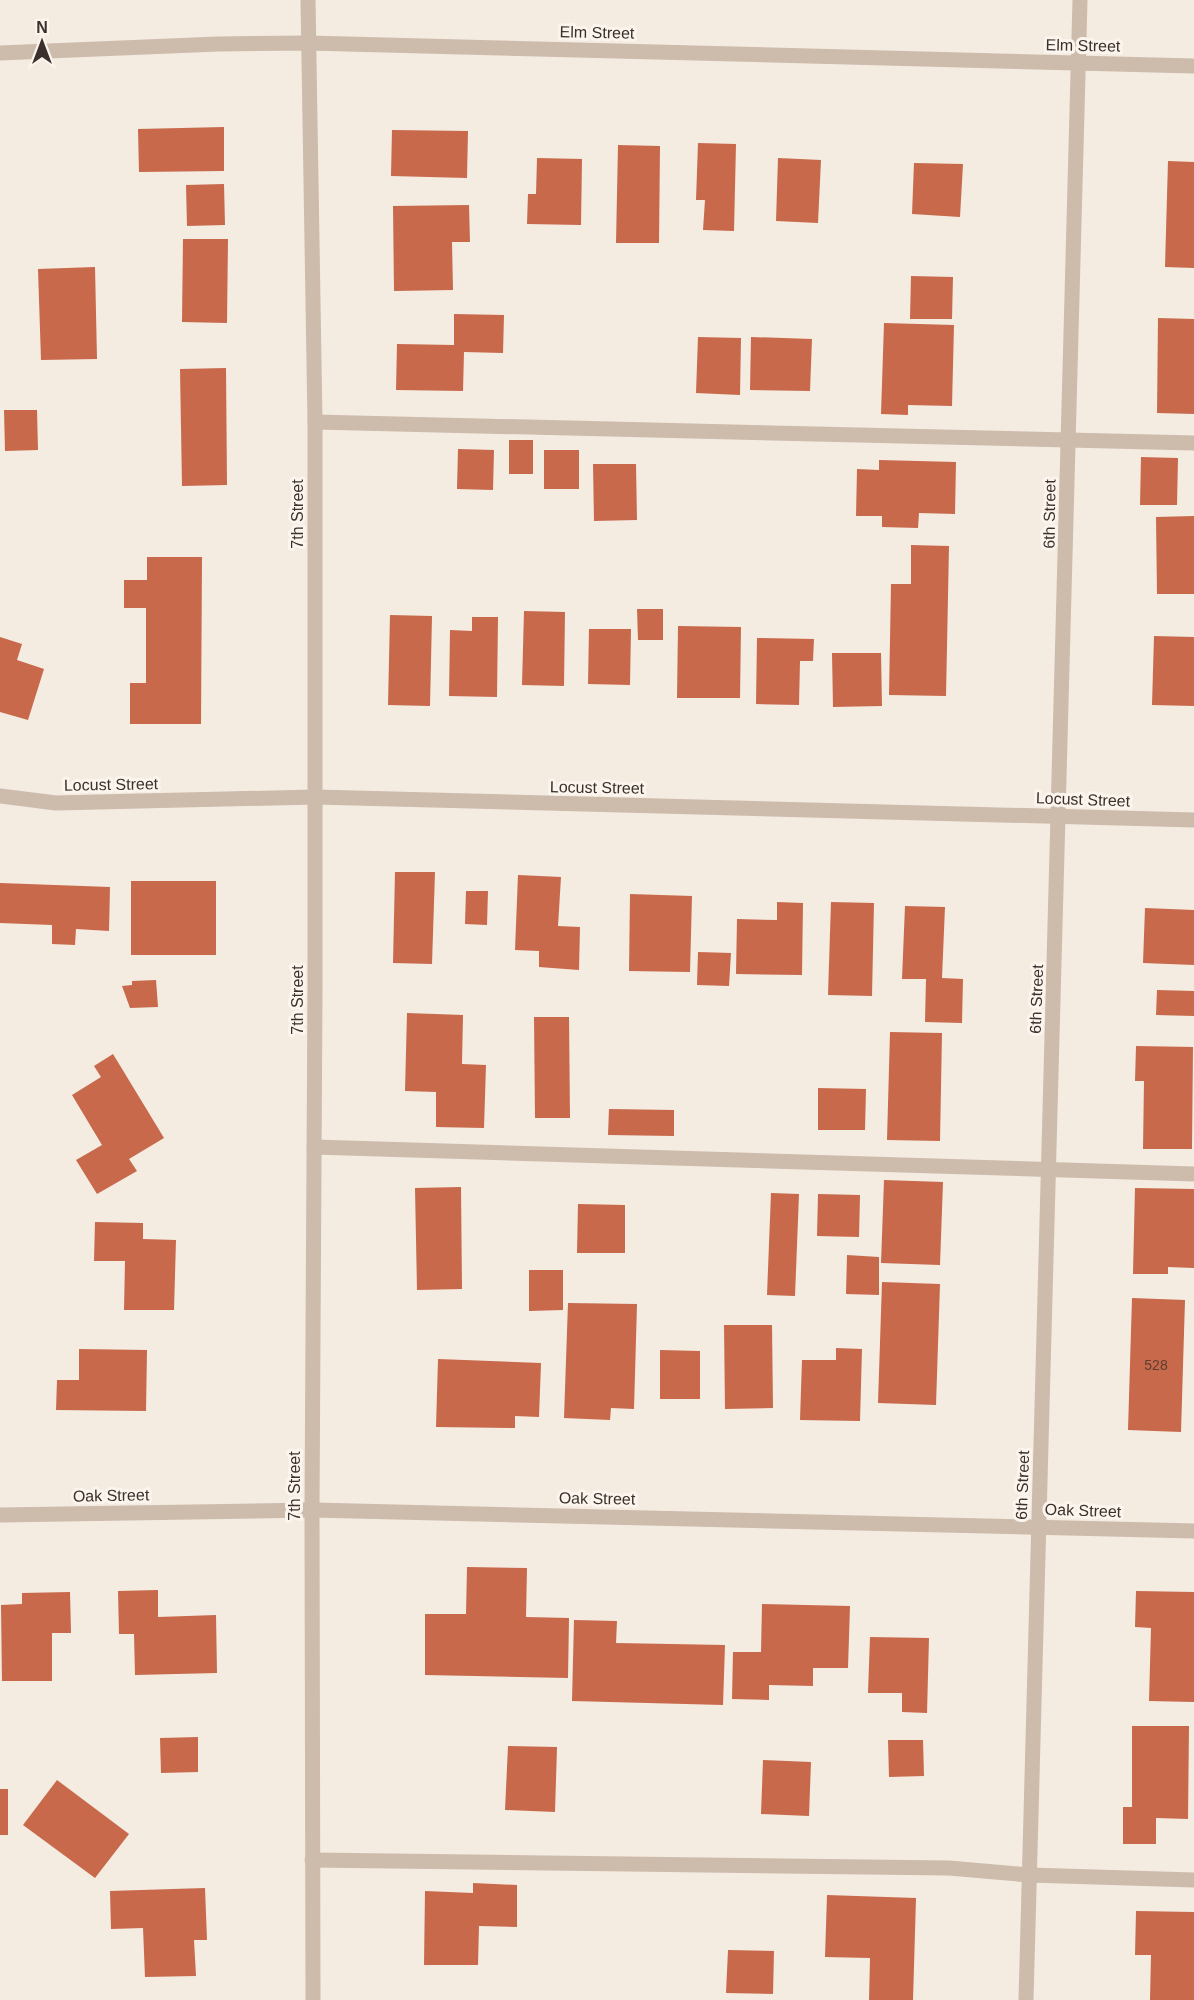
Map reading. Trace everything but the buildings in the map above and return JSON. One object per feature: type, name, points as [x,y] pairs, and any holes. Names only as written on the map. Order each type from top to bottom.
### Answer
[{"type":"street","name":"7th Street","points":[[308,0],[315,422],[313,2000]]},
{"type":"street","name":"6th Street","points":[[1026,2000],[1080,0]]},
{"type":"street","name":"Elm Street","points":[[0,53],[308,43],[1194,66]]},
{"type":"street","points":[[315,422],[1194,443]]},
{"type":"street","name":"Locust Street","points":[[0,796],[56,803],[315,797],[1194,820]]},
{"type":"street","points":[[314,1147],[1194,1174]]},
{"type":"street","name":"Oak Street","points":[[0,1515],[312,1510],[1194,1531]]},
{"type":"street","points":[[312,1860],[949,1868],[1029,1875],[1194,1880]]}]
